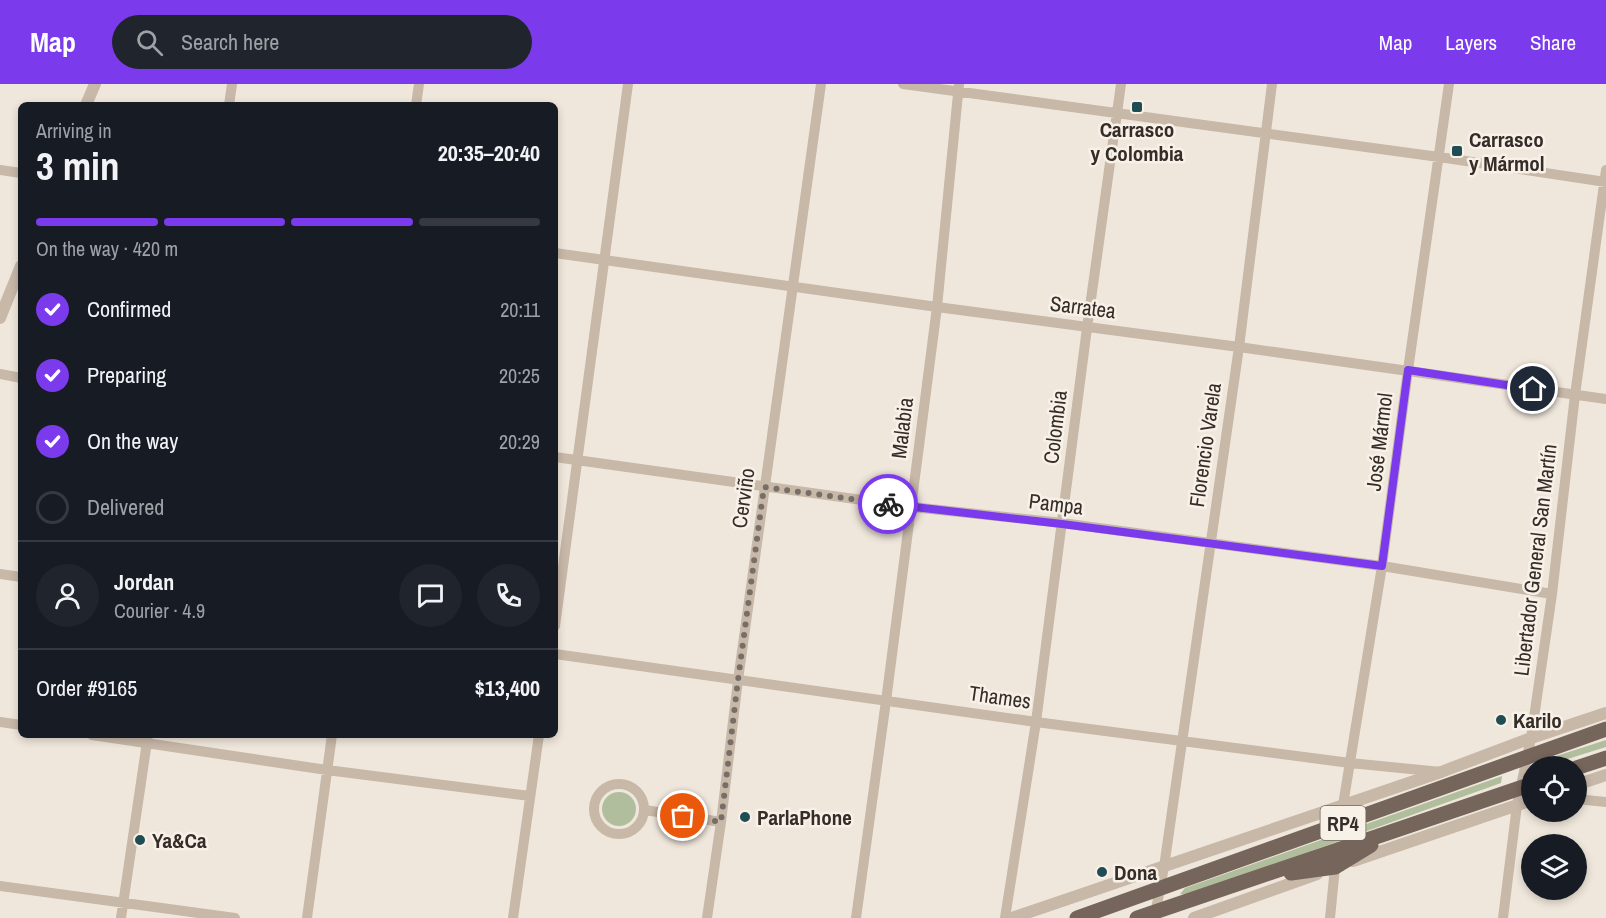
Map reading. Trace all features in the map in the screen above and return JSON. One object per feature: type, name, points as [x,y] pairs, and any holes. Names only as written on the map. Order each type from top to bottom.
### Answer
[{"type":"main road","name":"RP4","points":[[1532,756],[1605,729]]},
{"type":"main road","points":[[1587,764],[1606,758]]},
{"type":"main road","name":"RP4","points":[[1077,918],[1521,760]]},
{"type":"main road","name":"RP4","points":[[1137,918],[1155,915],[1252,879],[1521,788]]},
{"type":"main road","points":[[1252,879],[1335,867],[1394,831]]},
{"type":"street","points":[[87,102],[95,84]]},
{"type":"street","points":[[229,102],[232,84]]},
{"type":"street","points":[[417,102],[419,84]]},
{"type":"street","points":[[558,605],[628,84]]},
{"type":"street","name":"Cerviño","points":[[707,918],[820,84]]},
{"type":"street","points":[[903,84],[958,88],[1117,113],[1606,178]]},
{"type":"street","name":"Colombia","points":[[1005,918],[1036,722],[1121,84]]},
{"type":"street","name":"Florencio Varela","points":[[1155,915],[1164,867],[1239,346],[1272,84]]},
{"type":"street","name":"José Mármol","points":[[1343,805],[1382,566],[1449,84]]},
{"type":"street","name":"Malabia","points":[[856,918],[937,307],[958,88]]},
{"type":"street","points":[[0,170],[18,173]]},
{"type":"street","name":"Libertador General San Martín","points":[[1527,756],[1552,594],[1575,395],[1606,178]]},
{"type":"street","name":"Sarratea","points":[[558,253],[1087,328],[1239,346],[1606,399]]},
{"type":"street","points":[[0,318],[18,273]]},
{"type":"street","points":[[0,374],[18,377]]},
{"type":"street","name":"Pampa","points":[[558,457],[912,507],[1062,524],[1382,566],[1552,594]]},
{"type":"street","points":[[0,574],[18,577]]},
{"type":"street","name":"Thames","points":[[558,654],[1036,722],[1350,763],[1441,772]]},
{"type":"street","points":[[1012,918],[1441,772],[1606,713]]},
{"type":"street","points":[[0,722],[18,725]]},
{"type":"street","points":[[307,918],[332,738]]},
{"type":"street","points":[[513,918],[539,738]]},
{"type":"street","points":[[121,918],[147,739],[327,770],[530,796]]},
{"type":"street","points":[[1587,781],[1606,775]]},
{"type":"street","points":[[616,784],[625,784],[640,794],[645,810],[639,825],[633,831],[617,835],[603,829],[597,823],[594,815],[596,799],[600,792],[616,784]]},
{"type":"street","name":"Libertador General San Martín","points":[[1503,918],[1517,805],[1521,797]]},
{"type":"street","points":[[1587,800],[1606,802]]},
{"type":"street","points":[[1194,918],[1521,804]]},
{"type":"street","points":[[645,810],[721,822]]},
{"type":"street","points":[[1330,918],[1335,867]]},
{"type":"street","points":[[0,886],[235,918]]},
{"type":"green space","points":[[1606,740],[1606,747],[1577,756],[1556,756]]},
{"type":"green space","points":[[1502,776],[1501,783],[1188,895],[1180,894],[1185,888]]},
{"type":"green space","points":[[619,792],[631,797],[636,809],[631,821],[619,826],[607,821],[602,809],[607,797]]},
{"type":"way so far","points":[[683,816],[721,822],[764,487],[888,504]]},
{"type":"place","name":"Carrasco y Colombia","points":[[1137,107]]},
{"type":"place","name":"Carrasco y Mármol","points":[[1457,151]]},
{"type":"place","name":"Karilo","points":[[1501,720]]},
{"type":"place","name":"ParlaPhone","points":[[745,817]]},
{"type":"place","name":"Ya&Ca","points":[[140,840]]},
{"type":"place","name":"Dona","points":[[1102,872]]},
{"type":"route","points":[[888,504],[1062,524],[1382,566],[1408,370],[1533,389]]}]
